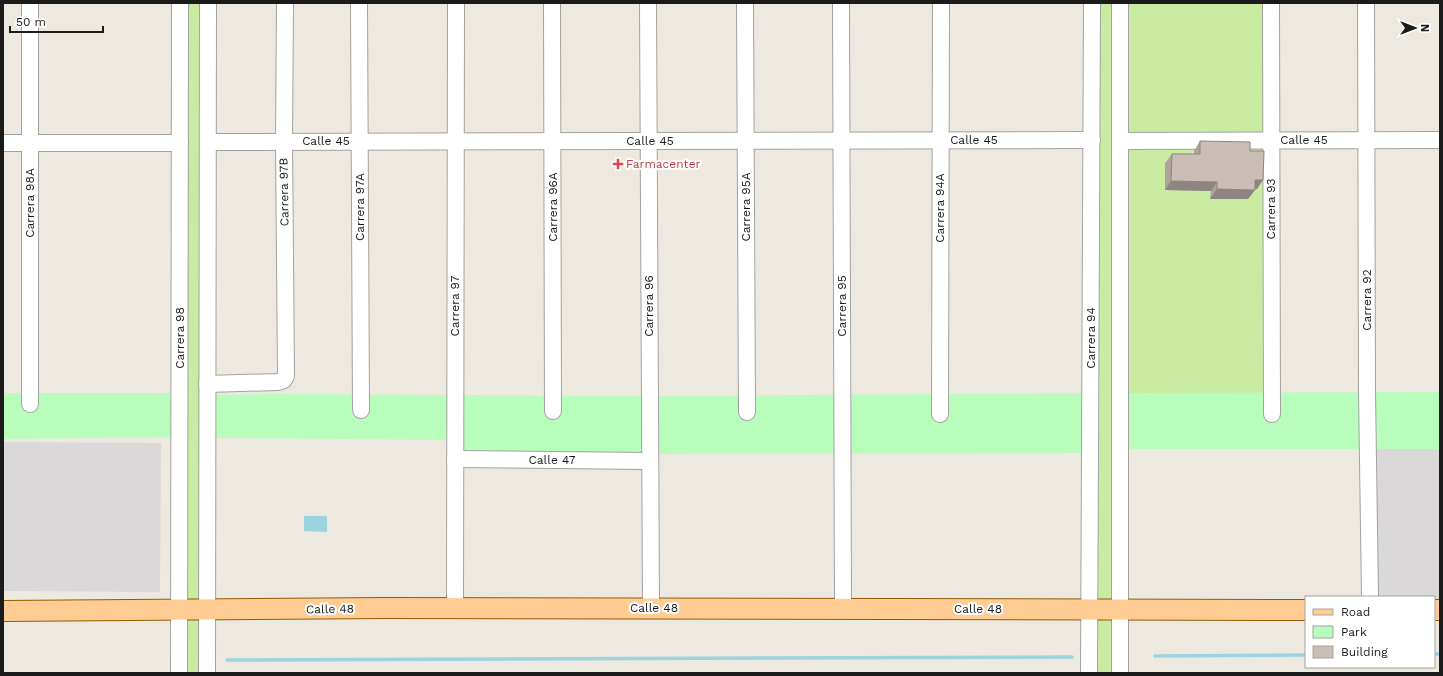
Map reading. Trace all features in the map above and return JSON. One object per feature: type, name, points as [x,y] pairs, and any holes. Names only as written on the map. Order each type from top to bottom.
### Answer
[{"type":"main road","name":"Calle 48","points":[[3,611],[455,608],[1305,610]]},
{"type":"street","name":"Carrera 98A","points":[[30,3],[30,404]]},
{"type":"street","name":"Carrera 98","points":[[179,673],[180,3]]},
{"type":"street","points":[[207,673],[208,3]]},
{"type":"street","name":"Carrera 97B","points":[[207,384],[278,382],[284,380],[286,376],[284,142],[285,3]]},
{"type":"street","name":"Carrera 97A","points":[[359,3],[361,410]]},
{"type":"street","name":"Carrera 97","points":[[455,608],[456,3]]},
{"type":"street","name":"Carrera 96A","points":[[552,3],[553,410]]},
{"type":"street","name":"Carrera 96","points":[[648,3],[649,461],[651,608]]},
{"type":"street","name":"Carrera 95A","points":[[745,3],[747,412]]},
{"type":"street","name":"Carrera 95","points":[[842,3],[843,608]]},
{"type":"street","name":"Carrera 94A","points":[[940,414],[941,3]]},
{"type":"street","name":"Carrera 94","points":[[1089,673],[1092,3]]},
{"type":"street","points":[[1120,3],[1120,673]]},
{"type":"street","name":"Carrera 93","points":[[1270,3],[1272,414]]},
{"type":"street","name":"Carrera 92","points":[[1366,3],[1367,392],[1370,596]]},
{"type":"street","name":"Calle 45","points":[[208,142],[1092,140]]},
{"type":"street","name":"Calle 45","points":[[1120,140],[1440,140]]},
{"type":"street","points":[[3,143],[180,143]]},
{"type":"street","name":"Calle 47","points":[[455,459],[649,461]]},
{"type":"shaded area","points":[[3,442],[161,443],[160,592],[3,591]]},
{"type":"shaded area","points":[[1367,449],[1440,449],[1440,610],[1435,610],[1435,596],[1370,596]]},
{"type":"green space","points":[[180,3],[208,3],[207,673],[179,673]]},
{"type":"green space","points":[[1092,3],[1271,3],[1271,393],[1120,393],[1120,673],[1089,673]]},
{"type":"green space","points":[[1440,392],[1440,449],[1120,449],[1120,393]]},
{"type":"green space","points":[[3,393],[180,393],[179,437],[3,439]]},
{"type":"green space","points":[[1091,393],[1091,453],[649,454],[455,459],[455,440],[207,437],[207,395],[649,396]]},
{"type":"water","points":[[304,516],[327,516],[327,532],[304,531]]},
{"type":"building","points":[[1200,141],[1250,142],[1250,151],[1264,151],[1263,180],[1255,180],[1255,190],[1217,189],[1217,182],[1171,181],[1172,154],[1200,154]]},
{"type":"waterway","points":[[1435,654],[1440,654]]},
{"type":"waterway","points":[[1155,656],[1305,655]]},
{"type":"waterway","points":[[227,660],[1072,657]]},
{"type":"place","name":"Farmacenter","points":[[618,164]]}]
